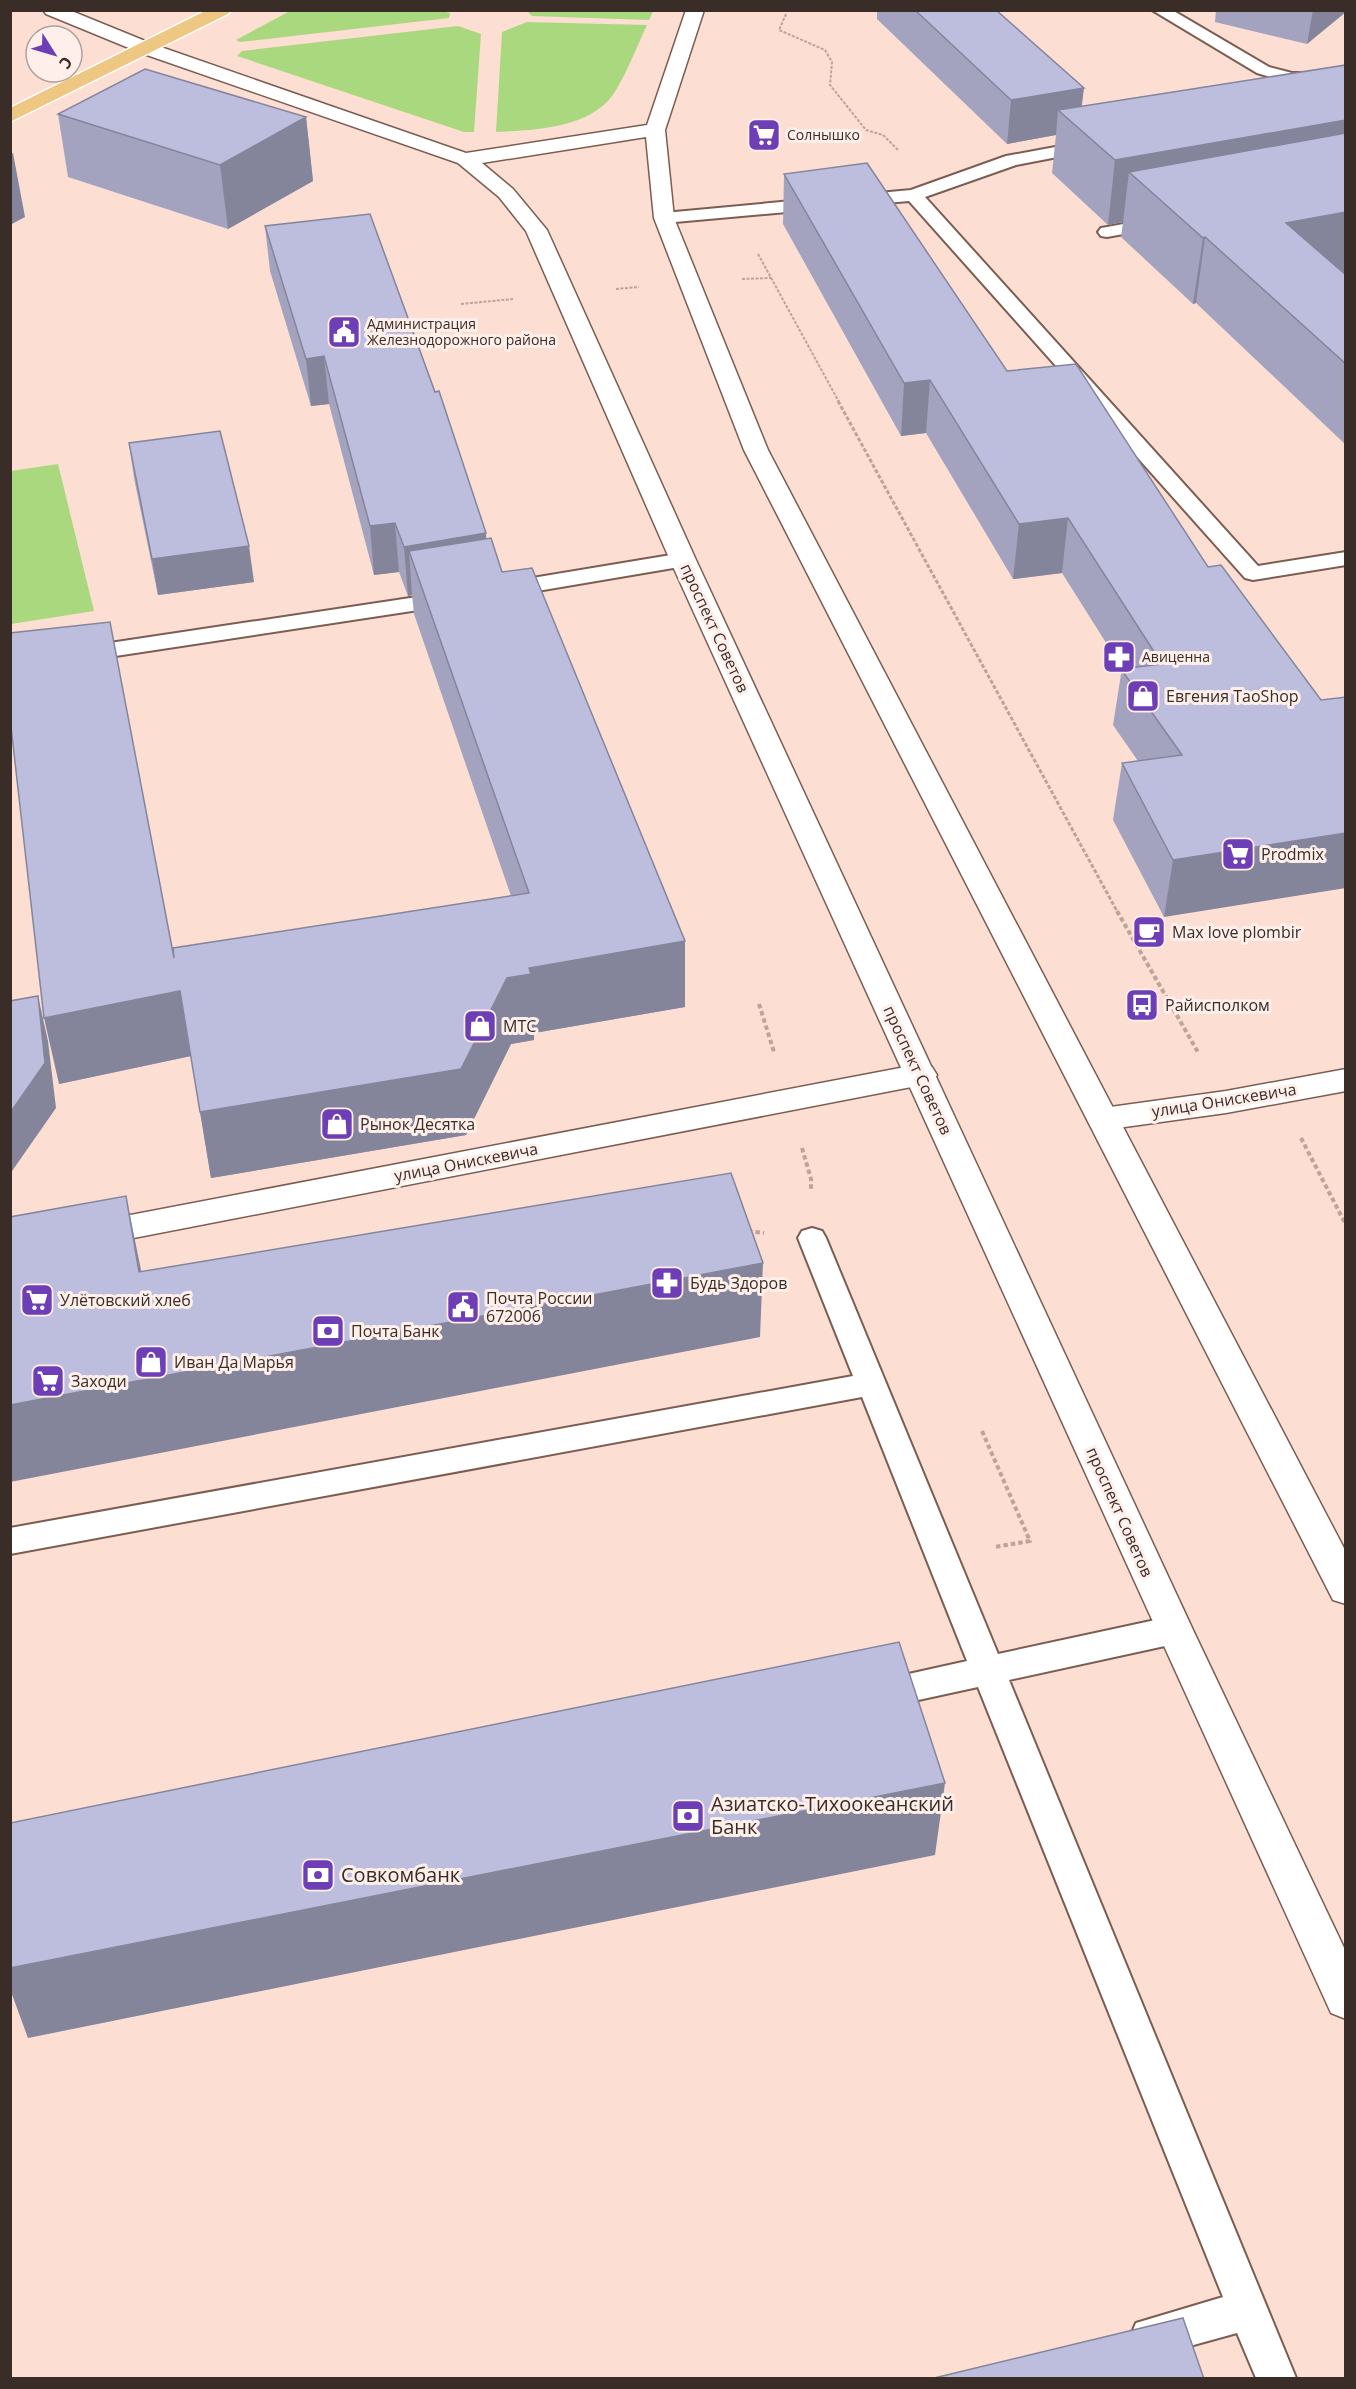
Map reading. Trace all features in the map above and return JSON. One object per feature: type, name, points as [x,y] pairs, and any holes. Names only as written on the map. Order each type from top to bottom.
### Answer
[{"type":"main road","points":[[52,10],[148,49],[465,159],[655,130]]},
{"type":"main road","points":[[10,116],[222,10]]},
{"type":"main road","points":[[695,10],[655,130],[664,218],[756,450],[1023,970],[1103,1119],[1346,1589]]},
{"type":"main road","name":"проспект Советов","points":[[465,159],[506,193],[536,230],[683,560],[921,1075],[1173,1630],[1346,1999]]},
{"type":"main road","name":"улица Онискевича","points":[[10,1250],[921,1075]]},
{"type":"main road","name":"улица Онискевича","points":[[1103,1119],[1226,1102],[1346,1080]]},
{"type":"lane","points":[[1160,10],[1263,70],[1291,78],[1346,78]]},
{"type":"lane","points":[[664,218],[914,195],[1012,160],[1115,141]]},
{"type":"lane","points":[[914,195],[1253,573],[1346,558]]},
{"type":"lane","points":[[1107,232],[1175,220]]},
{"type":"lane","points":[[10,665],[313,621],[683,560]]},
{"type":"lane","points":[[812,1238],[1276,2379]]},
{"type":"lane","points":[[10,1541],[871,1384]]},
{"type":"lane","points":[[848,1701],[1173,1630]]},
{"type":"lane","points":[[1112,2347],[1247,2310]]},
{"type":"path","points":[[786,14],[779,30],[825,50],[832,62],[830,85],[866,130],[884,135],[909,161],[914,195]]},
{"type":"path","points":[[733,212],[1137,948],[1226,1102]]},
{"type":"path","points":[[1298,1132],[1346,1225]]},
{"type":"path","points":[[743,1231],[812,1238]]},
{"type":"path","points":[[982,1431],[1016,1512]]},
{"type":"green space","points":[[437,10],[450,13],[449,18],[240,42],[236,40],[290,11]]},
{"type":"green space","points":[[527,11],[653,11],[649,20],[532,16]]},
{"type":"green space","points":[[527,22],[647,25],[622,80],[612,96],[601,107],[588,115],[558,126],[496,132],[502,32]]},
{"type":"green space","points":[[458,26],[481,34],[474,132],[464,132],[237,56],[242,51]]},
{"type":"green space","points":[[58,464],[94,611],[11,624],[11,471]]},
{"type":"building","points":[[915,10],[996,10],[1084,88],[1011,100]]},
{"type":"building","points":[[1346,65],[1346,120],[1115,160],[1058,110]]},
{"type":"building","points":[[145,69],[306,117],[220,165],[58,114]]},
{"type":"building","points":[[1346,133],[1346,212],[1286,223],[1346,275],[1346,364],[1129,172]]},
{"type":"building","points":[[867,163],[1007,371],[1076,364],[1208,567],[1221,565],[1321,700],[1346,697],[1346,833],[1173,860],[1122,763],[1182,755],[1121,669],[1162,664],[1068,518],[1019,524],[930,380],[904,383],[784,174]]},
{"type":"building","points":[[370,214],[435,392],[439,391],[486,533],[404,547],[395,523],[370,526],[324,356],[306,359],[265,226]]},
{"type":"building","points":[[220,431],[249,546],[152,559],[129,443]]},
{"type":"building","points":[[491,538],[502,572],[532,568],[685,941],[529,968],[531,974],[507,978],[461,1069],[200,1112],[180,991],[44,1018],[10,718],[10,633],[110,622],[174,958],[173,948],[529,893],[409,551]]},
{"type":"building","points":[[38,996],[45,1063],[10,1113],[10,1001]]},
{"type":"building","points":[[731,1173],[763,1263],[10,1405],[10,1217],[126,1196],[139,1272]]},
{"type":"building","points":[[899,1642],[945,1783],[10,1968],[10,1823]]},
{"type":"building","points":[[1183,2318],[1204,2379],[930,2379]]},
{"type":"place","name":"Солнышко","points":[[764,135]]},
{"type":"place","name":"Администрация Железнодорожного района","points":[[344,332]]},
{"type":"place","name":"Авиценна","points":[[1119,657]]},
{"type":"place","name":"Евгения TaoShop","points":[[1143,696]]},
{"type":"place","name":"Prodmix","points":[[1238,854]]},
{"type":"place","name":"Max love plombir","points":[[1149,932]]},
{"type":"place","name":"Райисполком","points":[[1142,1005]]},
{"type":"place","name":"МТС","points":[[480,1026]]},
{"type":"place","name":"Рынок Десятка","points":[[337,1124]]},
{"type":"place","name":"Будь Здоров","points":[[667,1283]]},
{"type":"place","name":"Улётовский хлеб","points":[[37,1300]]},
{"type":"place","name":"Почта России 672006","points":[[463,1307]]},
{"type":"place","name":"Почта Банк","points":[[328,1331]]},
{"type":"place","name":"Иван Да Марья","points":[[151,1362]]},
{"type":"place","name":"Заходи","points":[[48,1381]]},
{"type":"place","name":"Азиатско-Тихоокеанский Банк","points":[[688,1816]]},
{"type":"place","name":"Совкомбанк","points":[[318,1875]]}]
